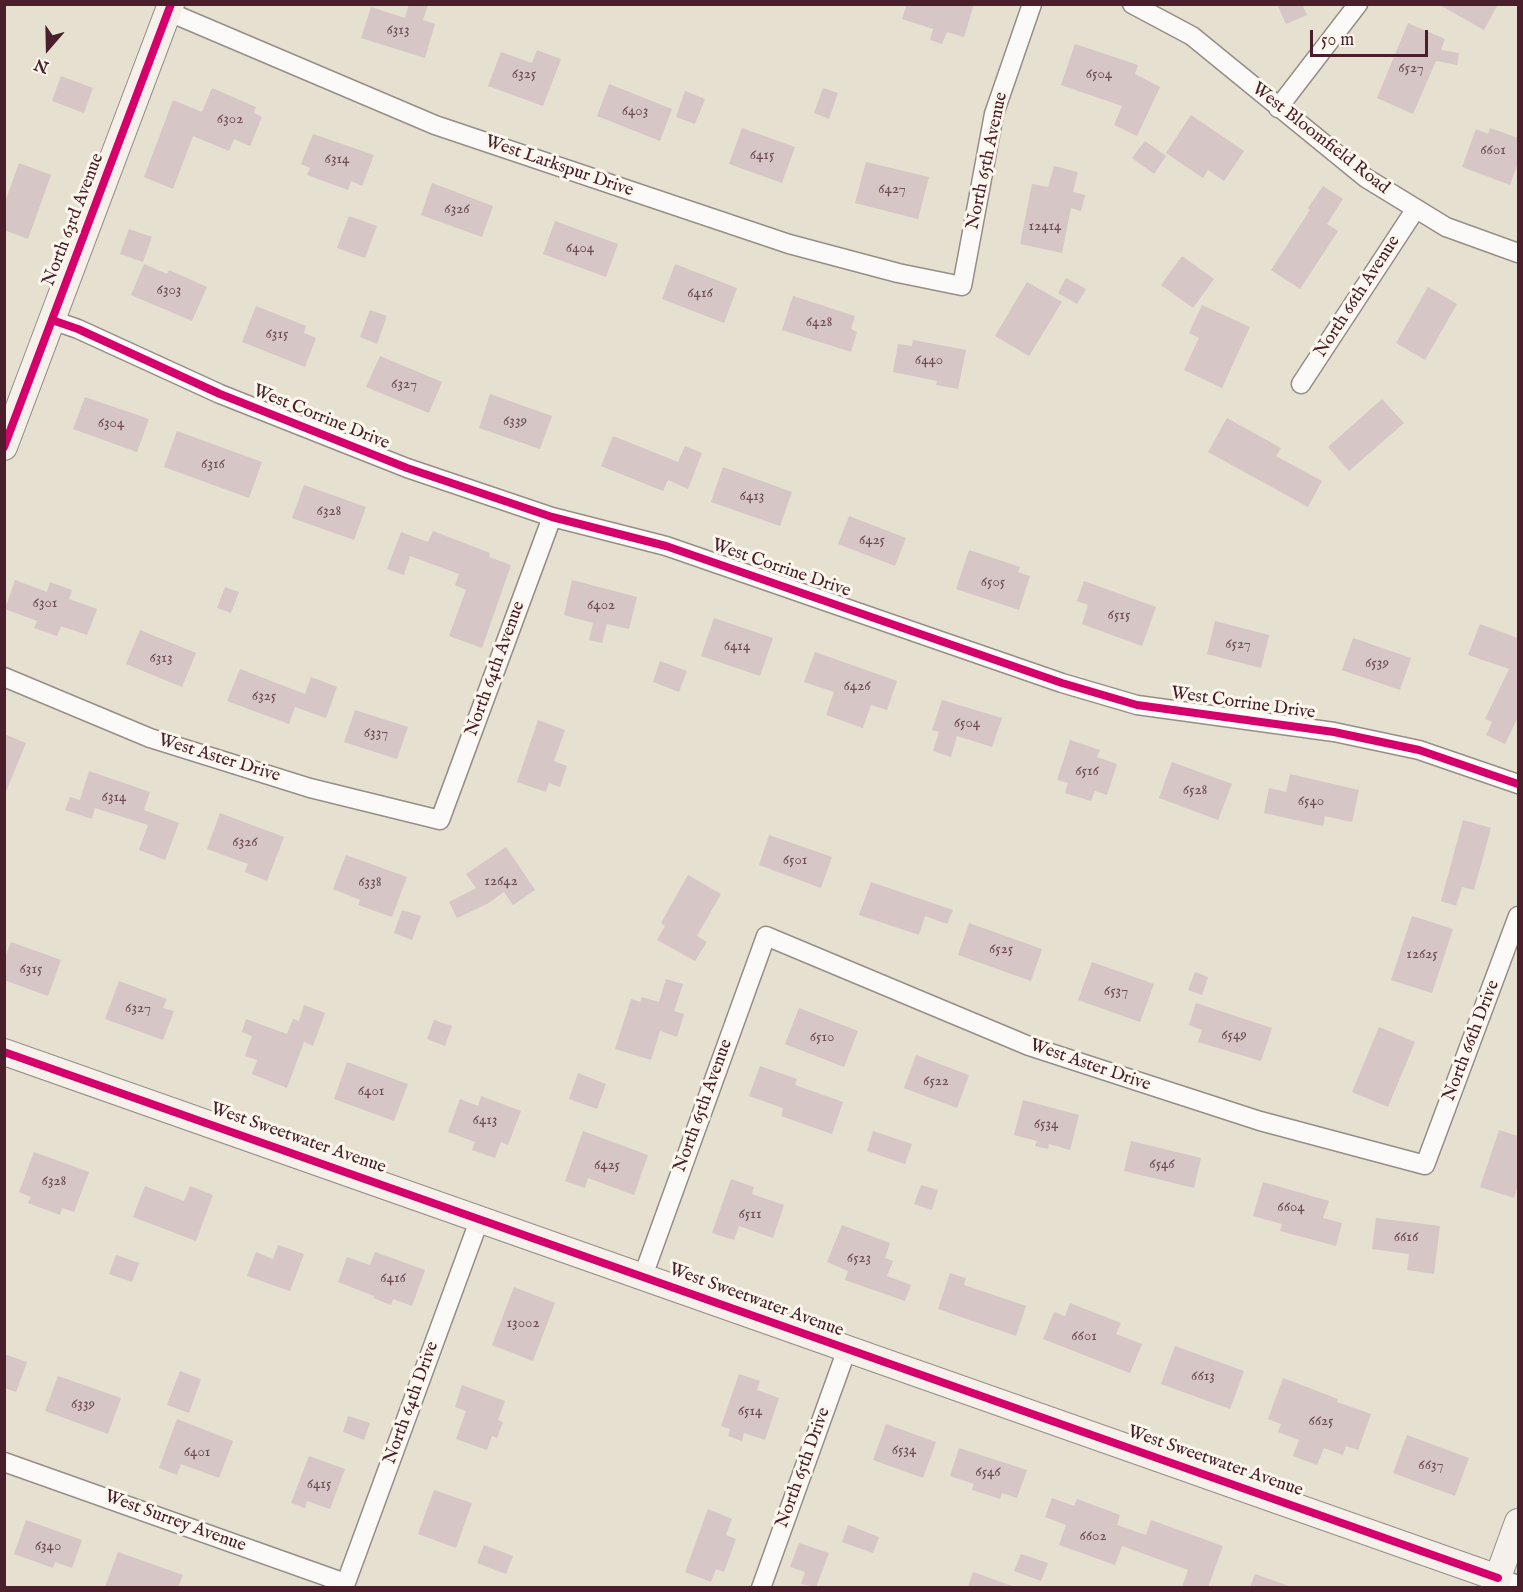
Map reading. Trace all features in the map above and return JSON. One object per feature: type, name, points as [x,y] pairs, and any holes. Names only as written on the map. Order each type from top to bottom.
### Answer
[{"type":"street","name":"North 65th Avenue","points":[[962,286],[994,114],[1032,4]]},
{"type":"street","name":"West Bloomfield Road","points":[[1132,4],[1191,36],[1366,178],[1415,210],[1446,227],[1518,253]]},
{"type":"street","points":[[1278,108],[1358,4]]},
{"type":"street","name":"West Larkspur Drive","points":[[170,8],[435,125],[789,244],[898,273],[962,286]]},
{"type":"street","name":"North 63rd Avenue","points":[[4,447],[170,8]]},
{"type":"street","name":"North 66th Avenue","points":[[1301,384],[1415,210]]},
{"type":"street","name":"West Corrine Drive","points":[[52,320],[78,329],[220,394],[407,468],[552,517],[666,546],[1062,683],[1137,705],[1334,732],[1419,750],[1518,784]]},
{"type":"street","name":"North 64th Avenue","points":[[440,820],[552,517]]},
{"type":"street","name":"West Aster Drive","points":[[4,677],[150,738],[310,788],[440,820]]},
{"type":"street","name":"North 66th Drive","points":[[1425,1165],[1518,916]]},
{"type":"street","name":"North 65th Avenue","points":[[643,1276],[766,936]]},
{"type":"street","name":"West Aster Drive","points":[[766,936],[1029,1046],[1260,1121],[1425,1165]]},
{"type":"street","name":"West Sweetwater Avenue","points":[[4,1052],[480,1218],[1504,1583]]},
{"type":"street","name":"North 64th Drive","points":[[344,1585],[480,1218]]},
{"type":"street","name":"North 65th Drive","points":[[760,1587],[847,1349]]},
{"type":"street","name":"West Surrey Avenue","points":[[4,1462],[344,1585]]},
{"type":"street","points":[[1504,1583],[1518,1522]]},
{"type":"building","points":[[409,4],[428,4],[423,20],[435,24],[425,58],[361,38],[371,7],[405,18]]},
{"type":"building","points":[[907,4],[974,4],[964,37],[947,32],[942,44],[930,40],[933,29],[902,19]]},
{"type":"building","points":[[1277,4],[1302,4],[1307,15],[1286,24]]},
{"type":"building","points":[[1438,4],[1498,4],[1484,30]]},
{"type":"building","points":[[1408,23],[1445,39],[1441,50],[1459,53],[1457,65],[1436,61],[1413,114],[1377,98]]},
{"type":"building","points":[[1075,44],[1138,65],[1135,74],[1160,87],[1137,136],[1114,125],[1122,106],[1061,85]]},
{"type":"building","points":[[537,50],[561,59],[543,106],[488,86],[501,52],[532,63]]},
{"type":"building","points":[[61,76],[93,88],[84,113],[52,101]]},
{"type":"building","points":[[609,84],[672,109],[660,141],[597,116]]},
{"type":"building","points":[[212,88],[256,107],[254,113],[262,117],[250,146],[234,139],[229,151],[193,136],[173,189],[144,177],[173,100],[202,112]]},
{"type":"building","points":[[823,88],[838,93],[829,119],[814,113]]},
{"type":"building","points":[[685,91],[705,99],[695,124],[676,117]]},
{"type":"building","points":[[1191,115],[1244,151],[1224,181],[1208,170],[1203,178],[1166,153]]},
{"type":"building","points":[[742,128],[795,147],[782,183],[729,164]]},
{"type":"building","points":[[1490,128],[1518,138],[1518,163],[1510,185],[1462,167],[1476,129],[1488,134]]},
{"type":"building","points":[[313,134],[374,155],[362,186],[351,181],[348,190],[307,175],[310,168],[301,164]]},
{"type":"building","points":[[1145,141],[1166,156],[1154,174],[1132,158]]},
{"type":"building","points":[[866,162],[929,177],[918,219],[855,203]]},
{"type":"building","points":[[19,163],[51,175],[28,239],[4,230],[4,205]]},
{"type":"building","points":[[1054,166],[1078,172],[1073,192],[1085,195],[1081,211],[1071,208],[1062,253],[1020,244],[1032,184],[1048,187]]},
{"type":"building","points":[[432,183],[493,206],[482,237],[421,215]]},
{"type":"building","points":[[1323,186],[1343,199],[1327,224],[1338,231],[1300,289],[1271,270]]},
{"type":"building","points":[[349,216],[377,226],[365,258],[337,248]]},
{"type":"building","points":[[555,221],[618,244],[606,277],[543,254]]},
{"type":"building","points":[[129,229],[152,237],[143,262],[120,254]]},
{"type":"building","points":[[1182,256],[1214,279],[1193,308],[1161,285]]},
{"type":"building","points":[[144,264],[167,274],[169,270],[207,287],[192,321],[131,295]]},
{"type":"building","points":[[675,264],[737,288],[724,323],[662,299]]},
{"type":"building","points":[[1066,278],[1086,289],[1077,304],[1058,293]]},
{"type":"building","points":[[1027,282],[1062,302],[1029,356],[995,336]]},
{"type":"building","points":[[1428,287],[1457,304],[1425,360],[1396,343]]},
{"type":"building","points":[[793,296],[855,316],[851,329],[857,332],[851,352],[782,330]]},
{"type":"building","points":[[1202,305],[1250,327],[1222,388],[1184,370],[1199,338],[1189,333]]},
{"type":"building","points":[[256,306],[306,326],[304,333],[316,338],[305,367],[242,342]]},
{"type":"building","points":[[370,310],[387,316],[377,344],[360,337]]},
{"type":"building","points":[[913,340],[966,350],[958,389],[936,385],[937,381],[893,372],[898,344],[912,346]]},
{"type":"building","points":[[380,356],[442,382],[429,413],[366,387]]},
{"type":"building","points":[[490,394],[552,416],[540,449],[479,428]]},
{"type":"building","points":[[85,397],[149,419],[137,452],[73,429]]},
{"type":"building","points":[[1382,399],[1404,423],[1349,471],[1328,447]]},
{"type":"building","points":[[1227,418],[1281,448],[1276,456],[1322,481],[1308,507],[1208,452]]},
{"type":"building","points":[[177,431],[262,462],[249,498],[164,467]]},
{"type":"building","points":[[613,436],[678,462],[685,446],[702,453],[688,489],[668,480],[663,491],[601,466]]},
{"type":"building","points":[[723,467],[792,492],[780,526],[711,502]]},
{"type":"building","points":[[304,485],[366,507],[354,540],[292,518]]},
{"type":"building","points":[[849,516],[906,538],[895,566],[838,544]]},
{"type":"building","points":[[433,531],[490,553],[489,557],[511,565],[482,648],[449,636],[466,590],[455,585],[459,574],[410,556],[404,575],[387,569],[401,532],[428,542]]},
{"type":"building","points":[[969,550],[1020,567],[1018,572],[1030,576],[1019,610],[956,589]]},
{"type":"building","points":[[15,580],[47,592],[50,582],[72,590],[69,599],[97,609],[87,635],[61,626],[57,636],[34,628],[37,621],[5,609]]},
{"type":"building","points":[[572,580],[637,597],[629,629],[607,624],[602,643],[589,640],[593,623],[564,615]]},
{"type":"building","points":[[1084,581],[1156,607],[1142,646],[1082,624],[1088,605],[1077,601]]},
{"type":"building","points":[[225,587],[239,592],[231,613],[217,608]]},
{"type":"building","points":[[714,618],[773,638],[760,676],[701,656]]},
{"type":"building","points":[[1215,621],[1269,635],[1261,668],[1207,654]]},
{"type":"building","points":[[1480,624],[1518,638],[1518,717],[1505,744],[1486,735],[1492,722],[1485,719],[1509,669],[1468,655]]},
{"type":"building","points":[[140,630],[196,653],[182,687],[126,664]]},
{"type":"building","points":[[1353,638],[1411,658],[1400,690],[1342,670]]},
{"type":"building","points":[[815,652],[897,681],[887,710],[871,705],[863,728],[826,715],[834,692],[804,682]]},
{"type":"building","points":[[660,661],[687,671],[679,692],[653,682]]},
{"type":"building","points":[[240,669],[305,694],[311,677],[337,687],[326,718],[295,707],[289,724],[227,701]]},
{"type":"building","points":[[942,700],[1002,718],[992,747],[957,736],[951,757],[933,751],[939,732],[932,730]]},
{"type":"building","points":[[355,710],[408,727],[397,759],[344,742]]},
{"type":"building","points":[[538,720],[565,730],[554,761],[567,766],[560,787],[549,783],[546,792],[517,782]]},
{"type":"building","points":[[4,734],[26,743],[5,794],[4,794]]},
{"type":"building","points":[[1070,740],[1100,750],[1097,757],[1117,764],[1107,795],[1095,791],[1091,801],[1065,793],[1068,783],[1057,780]]},
{"type":"building","points":[[1172,762],[1232,784],[1218,820],[1159,798]]},
{"type":"building","points":[[89,771],[150,792],[144,810],[179,823],[165,860],[139,850],[148,825],[95,808],[92,819],[65,810],[70,797],[80,800]]},
{"type":"building","points":[[1290,774],[1359,790],[1352,822],[1325,816],[1323,826],[1264,813],[1269,788],[1286,792]]},
{"type":"building","points":[[220,813],[284,837],[267,881],[245,872],[248,864],[207,849]]},
{"type":"building","points":[[1463,820],[1491,828],[1474,890],[1462,887],[1456,906],[1441,901]]},
{"type":"building","points":[[769,835],[832,857],[821,888],[759,865]]},
{"type":"building","points":[[506,847],[535,890],[513,905],[504,892],[487,904],[457,918],[449,902],[476,888],[466,874]]},
{"type":"building","points":[[346,855],[407,877],[392,917],[358,905],[360,900],[333,889]]},
{"type":"building","points":[[688,875],[721,894],[697,936],[707,942],[695,961],[657,940],[665,926],[661,923]]},
{"type":"building","points":[[871,882],[953,910],[947,924],[925,916],[919,935],[859,915]]},
{"type":"building","points":[[402,910],[421,916],[412,940],[394,933]]},
{"type":"building","points":[[1412,916],[1453,929],[1432,993],[1391,980]]},
{"type":"building","points":[[969,923],[1042,949],[1031,981],[958,955]]},
{"type":"building","points":[[11,942],[61,960],[48,996],[4,980],[4,960]]},
{"type":"building","points":[[1092,962],[1154,984],[1140,1022],[1078,1000]]},
{"type":"building","points":[[1195,972],[1208,977],[1202,995],[1188,990]]},
{"type":"building","points":[[666,979],[683,984],[674,1011],[684,1014],[677,1037],[660,1031],[651,1060],[615,1049],[631,999],[640,1002],[642,997],[659,1002]]},
{"type":"building","points":[[119,981],[167,999],[163,1008],[174,1011],[163,1040],[105,1019]]},
{"type":"building","points":[[1196,1003],[1272,1028],[1261,1061],[1198,1042],[1202,1030],[1189,1025]]},
{"type":"building","points":[[304,1005],[325,1013],[313,1046],[304,1042],[287,1088],[252,1074],[257,1060],[245,1056],[252,1036],[242,1032],[246,1019],[287,1034],[293,1019],[299,1021]]},
{"type":"building","points":[[799,1008],[858,1031],[844,1067],[785,1044]]},
{"type":"building","points":[[434,1020],[452,1026],[445,1046],[427,1039]]},
{"type":"building","points":[[1379,1027],[1415,1042],[1388,1107],[1352,1092]]},
{"type":"building","points":[[916,1055],[969,1075],[957,1108],[904,1088]]},
{"type":"building","points":[[347,1062],[408,1084],[394,1121],[334,1099]]},
{"type":"building","points":[[760,1066],[797,1079],[795,1085],[843,1102],[832,1134],[781,1116],[783,1108],[749,1096]]},
{"type":"building","points":[[578,1073],[606,1084],[597,1109],[569,1099]]},
{"type":"building","points":[[481,1096],[521,1111],[508,1145],[501,1142],[495,1158],[472,1150],[475,1142],[448,1132],[460,1099],[478,1106]]},
{"type":"building","points":[[1023,1100],[1079,1115],[1070,1150],[1049,1144],[1048,1149],[1035,1146],[1037,1141],[1014,1135]]},
{"type":"building","points":[[1499,1130],[1518,1136],[1518,1184],[1514,1198],[1480,1187]]},
{"type":"building","points":[[583,1131],[648,1155],[634,1195],[588,1178],[585,1188],[565,1181]]},
{"type":"building","points":[[873,1131],[912,1144],[905,1164],[867,1151]]},
{"type":"building","points":[[1131,1141],[1201,1158],[1194,1188],[1124,1171]]},
{"type":"building","points":[[34,1152],[89,1172],[74,1212],[62,1208],[60,1215],[28,1203],[31,1197],[19,1192]]},
{"type":"building","points":[[731,1179],[754,1187],[752,1194],[784,1205],[773,1238],[739,1226],[734,1240],[712,1233]]},
{"type":"building","points":[[1263,1182],[1329,1201],[1323,1218],[1342,1223],[1336,1246],[1280,1231],[1282,1224],[1253,1216]]},
{"type":"building","points":[[921,1185],[938,1190],[932,1210],[914,1204]]},
{"type":"building","points":[[145,1186],[184,1201],[190,1186],[213,1195],[196,1241],[133,1217]]},
{"type":"building","points":[[1376,1218],[1440,1226],[1434,1274],[1407,1270],[1409,1254],[1372,1249]]},
{"type":"building","points":[[842,1225],[890,1243],[885,1258],[893,1261],[887,1276],[911,1285],[905,1301],[845,1280],[848,1271],[827,1262]]},
{"type":"building","points":[[278,1245],[304,1254],[290,1291],[247,1276],[256,1252],[273,1259]]},
{"type":"building","points":[[375,1252],[425,1270],[412,1306],[393,1299],[391,1305],[338,1282],[347,1257],[370,1265]]},
{"type":"building","points":[[116,1255],[139,1263],[132,1282],[109,1274]]},
{"type":"building","points":[[950,1273],[966,1278],[964,1285],[1026,1306],[1016,1336],[938,1309]]},
{"type":"building","points":[[514,1287],[555,1303],[533,1361],[492,1345]]},
{"type":"building","points":[[1070,1303],[1121,1323],[1116,1334],[1142,1344],[1130,1373],[1043,1339],[1054,1312],[1065,1316]]},
{"type":"building","points":[[1175,1346],[1244,1371],[1230,1409],[1161,1384]]},
{"type":"building","points":[[4,1354],[27,1362],[16,1392],[4,1388]]},
{"type":"building","points":[[180,1371],[201,1379],[189,1413],[167,1405]]},
{"type":"building","points":[[739,1374],[760,1381],[757,1390],[779,1398],[765,1440],[744,1433],[742,1441],[728,1436],[730,1429],[721,1426]]},
{"type":"building","points":[[58,1376],[121,1398],[108,1434],[45,1411]]},
{"type":"building","points":[[1283,1378],[1371,1414],[1358,1450],[1346,1446],[1343,1455],[1324,1448],[1317,1465],[1293,1456],[1299,1440],[1278,1432],[1281,1424],[1268,1419]]},
{"type":"building","points":[[462,1385],[505,1401],[498,1420],[503,1422],[497,1438],[492,1436],[487,1450],[456,1439],[466,1411],[455,1407]]},
{"type":"building","points":[[348,1416],[370,1423],[364,1440],[343,1432]]},
{"type":"building","points":[[177,1419],[233,1441],[219,1478],[181,1464],[177,1475],[159,1468]]},
{"type":"building","points":[[886,1424],[936,1442],[923,1478],[873,1460]]},
{"type":"building","points":[[1407,1435],[1469,1458],[1455,1496],[1393,1473]]},
{"type":"building","points":[[959,1448],[1027,1470],[1017,1498],[1002,1493],[1000,1499],[972,1490],[974,1484],[950,1476]]},
{"type":"building","points":[[309,1456],[345,1469],[330,1509],[307,1501],[305,1508],[291,1503]]},
{"type":"building","points":[[434,1490],[472,1503],[456,1548],[418,1534]]},
{"type":"building","points":[[1052,1498],[1074,1506],[1077,1499],[1120,1515],[1117,1525],[1146,1535],[1151,1520],[1223,1546],[1208,1587],[1182,1587],[1188,1570],[1122,1546],[1115,1565],[1059,1545],[1066,1525],[1045,1517]]},
{"type":"building","points":[[708,1509],[732,1519],[726,1535],[736,1539],[724,1572],[716,1569],[711,1582],[685,1572]]},
{"type":"building","points":[[26,1520],[82,1540],[72,1568],[55,1562],[53,1568],[14,1554]]},
{"type":"building","points":[[848,1525],[879,1537],[873,1553],[842,1542]]},
{"type":"building","points":[[799,1543],[829,1553],[816,1587],[801,1584],[805,1572],[790,1567]]},
{"type":"building","points":[[484,1545],[513,1556],[506,1574],[477,1563]]},
{"type":"building","points":[[118,1552],[183,1575],[178,1587],[105,1587]]},
{"type":"building","points":[[1021,1554],[1048,1563],[1041,1581],[1014,1571]]},
{"type":"building","points":[[973,1572],[1012,1586],[968,1587]]},
{"type":"building","points":[[1255,1574],[1289,1586],[1289,1587],[1250,1587]]},
{"type":"cycle path","points":[[4,447],[171,4]]},
{"type":"cycle path","points":[[52,320],[78,329],[220,394],[407,468],[552,517],[666,546],[1062,683],[1137,705],[1334,732],[1419,750],[1518,784]]},
{"type":"cycle path","points":[[4,1052],[1498,1578]]}]
